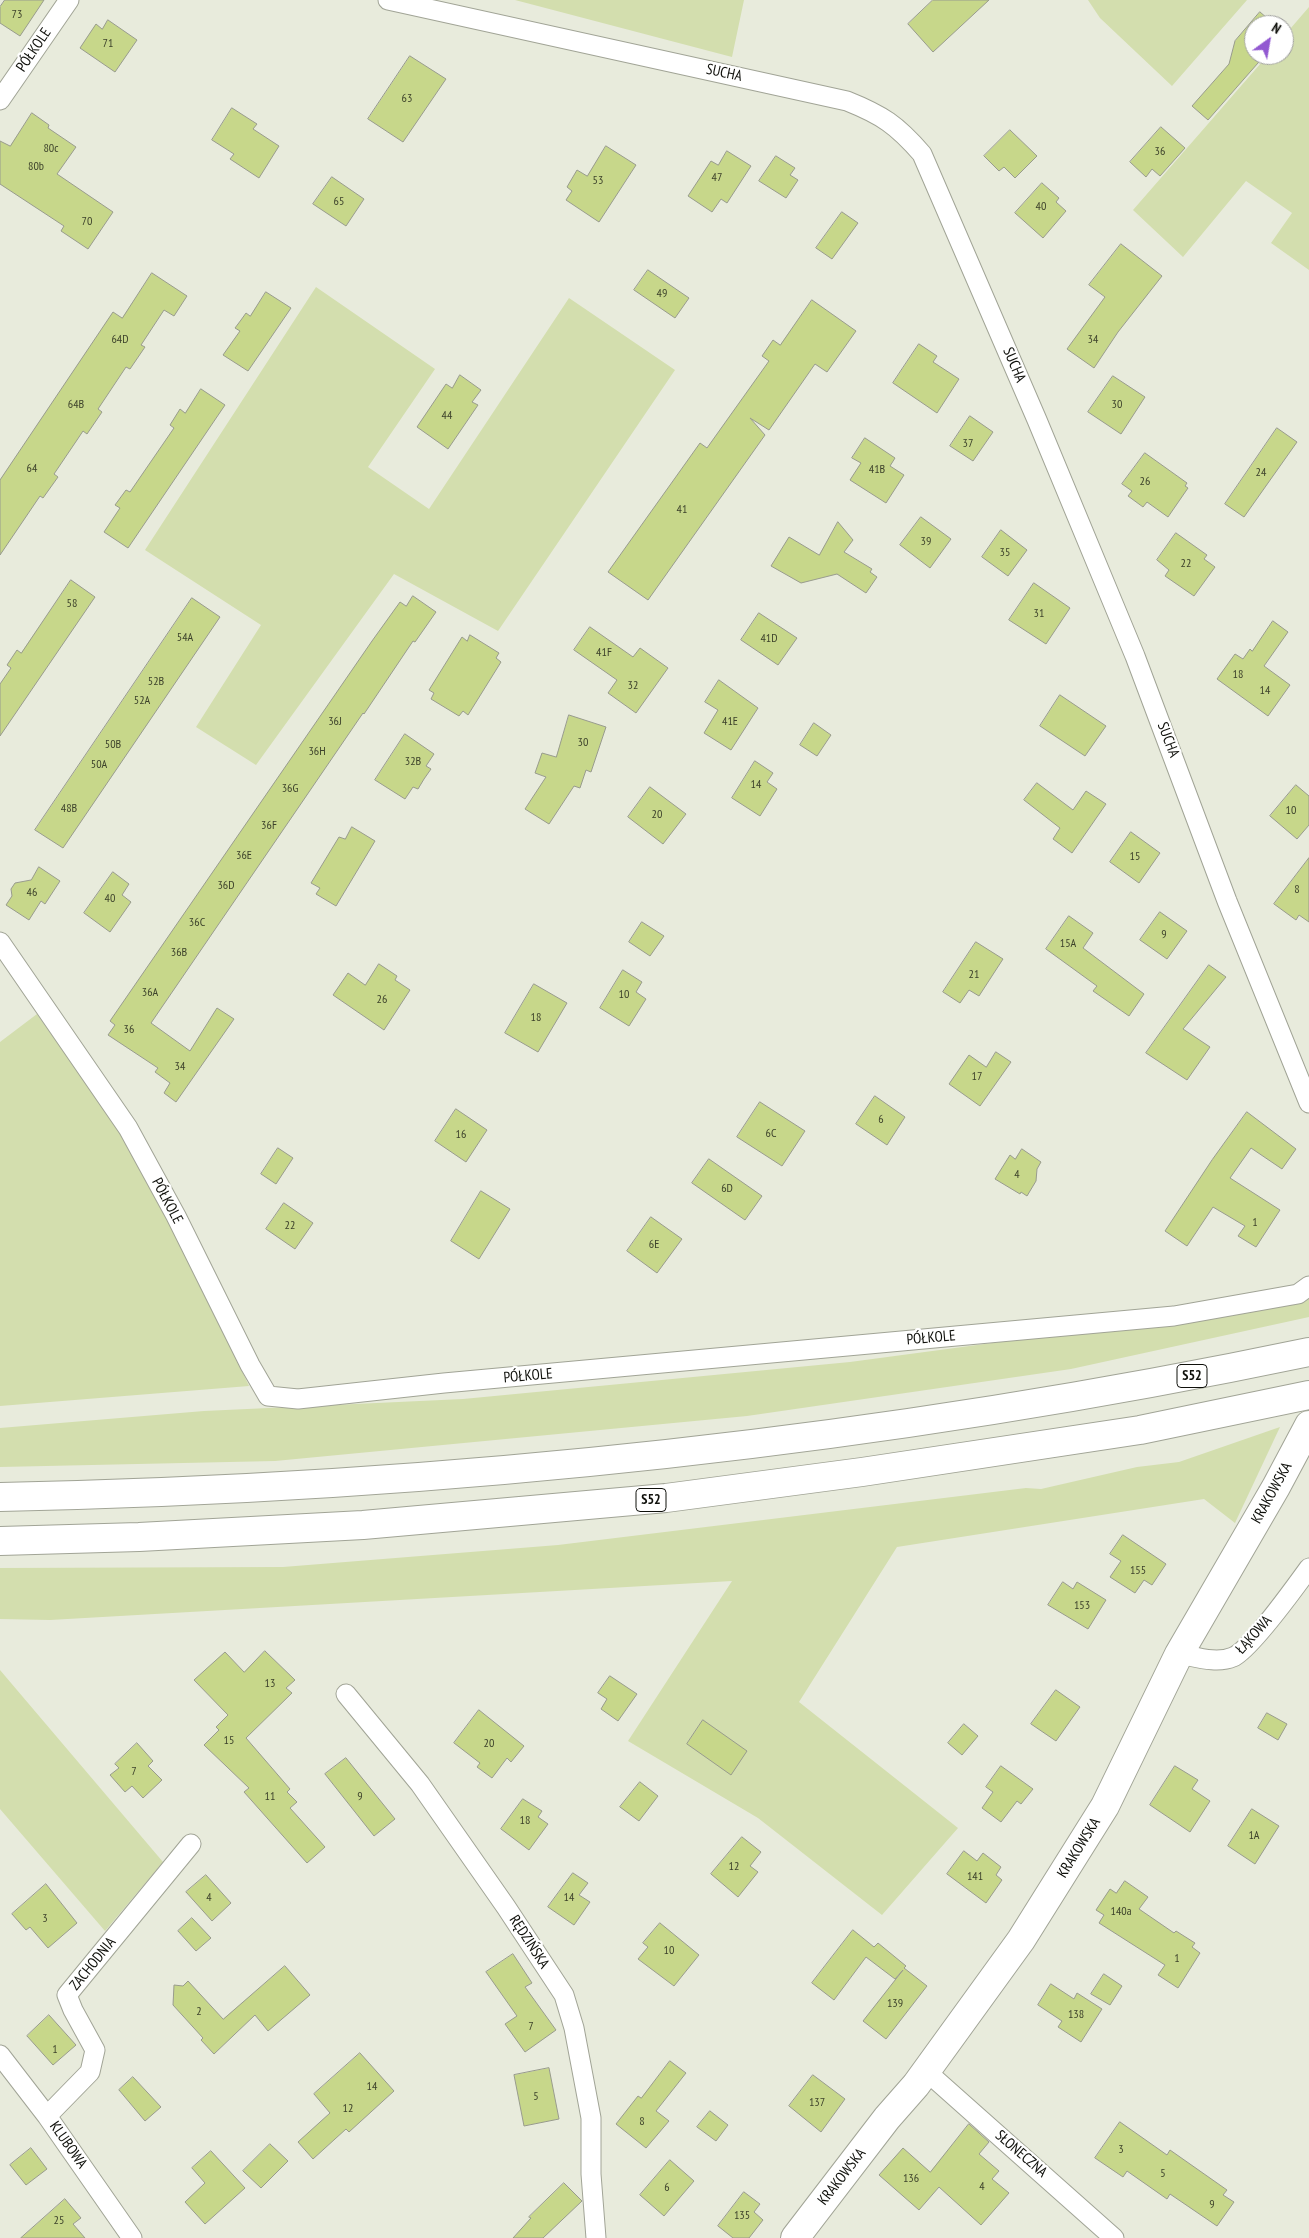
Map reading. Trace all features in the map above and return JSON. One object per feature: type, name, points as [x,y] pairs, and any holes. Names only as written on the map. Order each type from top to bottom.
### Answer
[{"type":"main road","name":"S52","points":[[0,1497],[127,1494],[356,1483],[582,1463],[877,1428],[1075,1397],[1309,1352]]},
{"type":"main road","name":"S52","points":[[0,1541],[139,1537],[363,1524],[666,1498],[862,1472],[1140,1430],[1309,1396]]},
{"type":"main road","name":"KRAKOWSKA","points":[[795,2238],[926,2071],[1021,1940],[1105,1806],[1180,1654],[1276,1487],[1309,1425]]},
{"type":"street","name":"PÓŁKOLE","points":[[0,100],[68,0]]},
{"type":"street","name":"SUCHA","points":[[388,0],[846,101],[876,112],[905,134],[922,154],[1026,393],[1135,656],[1227,901],[1309,1103]]},
{"type":"street","name":"PÓŁKOLE","points":[[0,942],[128,1128],[176,1216],[250,1365],[268,1396],[298,1400],[444,1383],[1174,1316],[1298,1294],[1309,1286]]},
{"type":"street","name":"ŁĄKOWA","points":[[1180,1654],[1219,1660],[1235,1657],[1251,1642],[1309,1568]]},
{"type":"street","name":"RĘDZIŃSKA","points":[[346,1694],[420,1784],[506,1907],[564,1995],[574,2028],[591,2118],[591,2174],[596,2238]]},
{"type":"street","name":"ZACHODNIA","points":[[47,2116],[90,2072],[95,2050],[72,2010],[68,1995],[191,1844]]},
{"type":"street","name":"KLUBOWA","points":[[0,2055],[47,2116],[132,2238]]},
{"type":"street","name":"SŁONECZNA","points":[[926,2071],[1114,2238]]},
{"type":"green space","points":[[515,0],[744,0],[732,57]]},
{"type":"green space","points":[[1088,0],[1247,0],[1172,86],[1100,18]]},
{"type":"green space","points":[[1309,7],[1309,270],[1271,243],[1292,213],[1246,181],[1183,257],[1133,210],[1259,65],[1294,65],[1294,24]]},
{"type":"green space","points":[[316,287],[435,369],[368,467],[429,509],[569,298],[675,370],[498,631],[394,574],[256,765],[196,727],[261,625],[145,550]]},
{"type":"green space","points":[[37,1014],[112,1120],[173,1223],[249,1386],[0,1406],[0,1042]]},
{"type":"green space","points":[[1309,1298],[1309,1317],[1071,1369],[747,1416],[275,1461],[0,1467],[0,1428],[204,1411],[463,1399],[850,1362],[1306,1301]]},
{"type":"green space","points":[[1280,1427],[1235,1523],[1204,1499],[897,1547],[799,1702],[958,1828],[882,1915],[758,1818],[628,1741],[732,1581],[50,1620],[0,1619],[0,1568],[283,1567],[558,1545],[1026,1488],[1041,1489],[1137,1467],[1179,1462]]},
{"type":"green space","points":[[0,1670],[163,1862],[105,1931],[0,1809]]},
{"type":"building","points":[[5,0],[44,0],[20,36],[0,23],[0,7]]},
{"type":"building","points":[[933,0],[989,0],[933,52],[908,24]]},
{"type":"building","points":[[108,20],[137,40],[115,72],[80,48],[96,24],[102,29]]},
{"type":"building","points":[[1244,31],[1244,65],[1256,65],[1208,120],[1192,106],[1229,64],[1235,41]]},
{"type":"building","points":[[410,56],[446,79],[403,142],[368,119]]},
{"type":"building","points":[[232,108],[257,124],[253,129],[279,146],[259,178],[230,159],[234,154],[212,140]]},
{"type":"building","points":[[32,113],[49,125],[48,128],[76,147],[57,174],[113,212],[88,249],[61,231],[64,226],[0,184],[0,141],[10,146]]},
{"type":"building","points":[[1161,127],[1185,148],[1160,176],[1152,169],[1146,177],[1130,162]]},
{"type":"building","points":[[1010,130],[1037,156],[1015,178],[1004,167],[999,171],[984,156]]},
{"type":"building","points":[[606,146],[636,165],[599,222],[566,200],[572,191],[567,187],[577,170],[587,176]]},
{"type":"building","points":[[727,151],[751,166],[727,203],[721,199],[712,212],[688,196],[711,161],[718,165]]},
{"type":"building","points":[[776,156],[795,168],[790,175],[798,180],[786,198],[759,181]]},
{"type":"building","points":[[332,177],[364,199],[346,226],[313,204]]},
{"type":"building","points":[[1042,183],[1059,198],[1056,202],[1066,211],[1043,238],[1015,213]]},
{"type":"building","points":[[842,212],[858,223],[832,259],[816,248]]},
{"type":"building","points":[[1121,244],[1162,276],[1118,332],[1094,368],[1067,349],[1105,297],[1089,285]]},
{"type":"building","points":[[648,270],[689,298],[675,318],[634,290]]},
{"type":"building","points":[[152,273],[187,296],[174,316],[164,310],[141,345],[145,347],[130,369],[126,367],[98,409],[102,412],[87,434],[83,431],[54,474],[58,477],[43,498],[40,496],[0,555],[0,480],[113,312],[122,318]]},
{"type":"building","points":[[266,292],[291,308],[248,371],[223,355],[240,331],[235,328],[246,313],[250,316]]},
{"type":"building","points":[[812,300],[856,331],[827,372],[815,364],[769,430],[750,418],[765,435],[648,600],[608,572],[700,443],[707,448],[769,361],[762,356],[773,340],[780,345]]},
{"type":"building","points":[[919,344],[937,356],[933,362],[959,379],[937,413],[893,383]]},
{"type":"building","points":[[460,375],[481,390],[472,402],[478,405],[448,449],[417,427],[446,384],[452,388]]},
{"type":"building","points":[[1113,376],[1145,397],[1121,434],[1088,412]]},
{"type":"building","points":[[201,389],[225,405],[128,548],[104,532],[120,508],[115,505],[126,490],[130,492],[174,428],[170,425],[180,409],[185,413]]},
{"type":"building","points":[[970,416],[993,432],[973,461],[950,446]]},
{"type":"building","points":[[1277,428],[1297,442],[1244,517],[1225,504]]},
{"type":"building","points":[[865,438],[895,458],[890,466],[904,475],[886,503],[850,480],[861,463],[852,458]]},
{"type":"building","points":[[1145,453],[1187,483],[1185,486],[1188,488],[1168,517],[1147,502],[1143,507],[1128,496],[1132,491],[1122,484]]},
{"type":"building","points":[[921,517],[951,539],[930,568],[900,545]]},
{"type":"building","points":[[838,522],[853,540],[844,552],[872,569],[870,572],[877,577],[866,593],[837,574],[801,583],[771,566],[789,537],[819,555]]},
{"type":"building","points":[[1001,530],[1027,550],[1008,576],[982,557]]},
{"type":"building","points":[[1176,533],[1207,555],[1204,559],[1215,567],[1194,596],[1165,576],[1169,570],[1157,560]]},
{"type":"building","points":[[71,580],[95,597],[0,736],[0,684],[11,668],[7,665],[17,650],[21,653]]},
{"type":"building","points":[[1034,583],[1070,608],[1046,644],[1009,620]]},
{"type":"building","points":[[413,596],[436,612],[415,642],[413,641],[363,713],[151,1023],[190,1051],[217,1008],[234,1019],[176,1102],[164,1093],[170,1083],[155,1072],[158,1068],[108,1035],[115,1025],[110,1021],[372,641],[400,602],[406,606]]},
{"type":"building","points":[[192,598],[220,617],[63,848],[35,830]]},
{"type":"building","points":[[759,613],[797,638],[778,665],[741,640]]},
{"type":"building","points":[[1273,621],[1288,632],[1264,666],[1290,685],[1268,716],[1217,679],[1235,654],[1243,659],[1250,649],[1252,651]]},
{"type":"building","points":[[590,627],[633,657],[640,648],[668,668],[636,713],[608,693],[617,680],[574,650]]},
{"type":"building","points":[[470,635],[499,653],[496,658],[501,662],[468,715],[463,711],[459,716],[431,699],[434,693],[429,690],[462,637],[467,641]]},
{"type":"building","points":[[719,680],[758,708],[731,750],[704,733],[718,710],[705,702]]},
{"type":"building","points":[[1060,695],[1106,726],[1085,756],[1040,726]]},
{"type":"building","points":[[569,715],[606,727],[591,772],[586,770],[580,788],[574,786],[549,824],[525,809],[546,777],[535,773],[542,753],[556,757]]},
{"type":"building","points":[[814,723],[831,735],[817,756],[800,745]]},
{"type":"building","points":[[405,734],[434,754],[426,766],[431,769],[418,789],[413,787],[405,799],[375,780]]},
{"type":"building","points":[[755,761],[773,773],[767,782],[777,789],[760,816],[732,798]]},
{"type":"building","points":[[1037,783],[1073,810],[1086,791],[1106,804],[1072,853],[1053,839],[1060,828],[1024,800]]},
{"type":"building","points":[[1296,785],[1309,796],[1309,825],[1297,839],[1270,816]]},
{"type":"building","points":[[650,787],[686,814],[663,844],[628,817]]},
{"type":"building","points":[[352,827],[375,841],[336,906],[316,894],[320,888],[311,883],[339,837],[345,839]]},
{"type":"building","points":[[1131,832],[1160,853],[1139,883],[1110,862]]},
{"type":"building","points":[[1309,858],[1309,922],[1299,915],[1296,920],[1274,904]]},
{"type":"building","points":[[39,867],[60,881],[45,904],[41,901],[29,920],[6,905],[12,896],[11,889],[15,883],[31,880]]},
{"type":"building","points":[[113,872],[129,884],[122,895],[131,902],[110,932],[84,913]]},
{"type":"building","points":[[1160,912],[1187,931],[1167,959],[1140,940]]},
{"type":"building","points":[[1069,916],[1093,933],[1083,948],[1144,994],[1129,1016],[1093,991],[1097,986],[1046,949]]},
{"type":"building","points":[[642,922],[664,936],[650,956],[629,942]]},
{"type":"building","points":[[976,942],[1003,959],[979,996],[969,990],[960,1003],[943,992]]},
{"type":"building","points":[[379,964],[397,976],[395,980],[410,990],[384,1030],[333,995],[348,973],[365,985]]},
{"type":"building","points":[[1209,965],[1226,977],[1183,1029],[1210,1047],[1187,1080],[1146,1053]]},
{"type":"building","points":[[623,970],[642,982],[636,992],[646,999],[629,1026],[600,1008]]},
{"type":"building","points":[[534,984],[567,1003],[538,1052],[505,1033]]},
{"type":"building","points":[[996,1052],[1011,1062],[980,1106],[949,1084],[969,1055],[986,1067]]},
{"type":"building","points":[[875,1096],[905,1117],[887,1145],[856,1124]]},
{"type":"building","points":[[760,1102],[805,1131],[782,1166],[737,1137]]},
{"type":"building","points":[[456,1109],[487,1130],[466,1162],[435,1141]]},
{"type":"building","points":[[1247,1112],[1296,1149],[1282,1169],[1251,1148],[1230,1178],[1280,1210],[1256,1247],[1238,1236],[1245,1226],[1213,1207],[1187,1246],[1165,1231],[1212,1160]]},
{"type":"building","points":[[278,1148],[293,1158],[276,1184],[261,1174]]},
{"type":"building","points":[[1022,1149],[1041,1162],[1037,1169],[1036,1181],[1027,1196],[1021,1192],[1020,1194],[995,1179],[1010,1155],[1015,1159]]},
{"type":"building","points":[[709,1159],[762,1196],[745,1220],[692,1183]]},
{"type":"building","points":[[481,1191],[510,1209],[479,1259],[451,1241]]},
{"type":"building","points":[[284,1203],[313,1223],[295,1249],[266,1229]]},
{"type":"building","points":[[651,1217],[682,1239],[657,1273],[627,1251]]},
{"type":"building","points":[[1123,1535],[1166,1564],[1152,1585],[1144,1580],[1135,1593],[1110,1577],[1121,1561],[1110,1554]]},
{"type":"building","points":[[1063,1582],[1073,1589],[1077,1582],[1106,1600],[1088,1629],[1048,1605]]},
{"type":"building","points":[[265,1651],[295,1680],[286,1688],[292,1693],[246,1738],[290,1789],[287,1792],[297,1802],[290,1808],[325,1847],[307,1863],[244,1792],[249,1788],[204,1745],[219,1730],[216,1727],[228,1715],[194,1680],[225,1652],[244,1672]]},
{"type":"building","points":[[610,1676],[637,1694],[618,1721],[601,1709],[607,1699],[598,1693]]},
{"type":"building","points":[[1056,1690],[1080,1707],[1056,1741],[1031,1724]]},
{"type":"building","points":[[479,1710],[524,1746],[511,1762],[507,1758],[492,1778],[477,1767],[480,1763],[454,1743]]},
{"type":"building","points":[[1267,1713],[1287,1724],[1278,1740],[1258,1728]]},
{"type":"building","points":[[703,1720],[747,1751],[731,1775],[687,1744]]},
{"type":"building","points":[[964,1724],[978,1736],[962,1755],[948,1743]]},
{"type":"building","points":[[137,1743],[153,1761],[148,1766],[162,1780],[143,1798],[132,1786],[125,1792],[110,1775],[119,1768],[115,1764]]},
{"type":"building","points":[[346,1758],[395,1819],[374,1836],[325,1774]]},
{"type":"building","points":[[1001,1766],[1033,1789],[1021,1804],[1017,1801],[1001,1822],[982,1808],[993,1792],[986,1787]]},
{"type":"building","points":[[1175,1766],[1198,1780],[1192,1789],[1210,1801],[1190,1832],[1150,1805]]},
{"type":"building","points":[[640,1782],[658,1796],[639,1821],[620,1807]]},
{"type":"building","points":[[523,1799],[542,1811],[538,1817],[548,1824],[529,1850],[501,1829]]},
{"type":"building","points":[[1252,1809],[1279,1826],[1255,1864],[1228,1846]]},
{"type":"building","points":[[742,1837],[761,1852],[750,1866],[758,1872],[738,1897],[711,1874]]},
{"type":"building","points":[[964,1851],[977,1861],[983,1853],[1001,1867],[996,1875],[1002,1880],[986,1903],[947,1874]]},
{"type":"building","points":[[573,1873],[588,1883],[579,1895],[590,1902],[574,1925],[548,1907]]},
{"type":"building","points":[[206,1875],[231,1903],[212,1921],[186,1892]]},
{"type":"building","points":[[1125,1881],[1148,1897],[1139,1909],[1174,1933],[1176,1931],[1195,1943],[1192,1947],[1200,1953],[1178,1988],[1158,1975],[1165,1965],[1099,1923],[1104,1915],[1096,1910],[1110,1889],[1116,1893]]},
{"type":"building","points":[[46,1884],[77,1923],[48,1948],[30,1927],[26,1930],[12,1914]]},
{"type":"building","points":[[192,1918],[211,1938],[196,1951],[178,1931]]},
{"type":"building","points":[[660,1923],[699,1955],[674,1986],[638,1959],[648,1947],[643,1943]]},
{"type":"building","points":[[853,1930],[874,1947],[878,1943],[906,1966],[904,1968],[927,1986],[886,2039],[863,2021],[903,1970],[895,1979],[866,1957],[834,2000],[812,1983]]},
{"type":"building","points":[[513,1954],[532,1983],[525,1987],[556,2030],[525,2052],[505,2024],[517,2016],[486,1972]]},
{"type":"building","points":[[285,1966],[310,1995],[268,2031],[255,2015],[214,2054],[201,2040],[203,2038],[173,2005],[174,1985],[183,1986],[188,1981],[223,2019]]},
{"type":"building","points":[[1104,1974],[1122,1986],[1110,2005],[1091,1994]]},
{"type":"building","points":[[1051,1984],[1074,1999],[1077,1993],[1102,2009],[1081,2042],[1058,2027],[1062,2021],[1038,2005]]},
{"type":"building","points":[[49,2015],[76,2045],[53,2065],[27,2036]]},
{"type":"building","points":[[360,2053],[394,2091],[349,2132],[346,2129],[313,2159],[298,2142],[330,2113],[314,2094]]},
{"type":"building","points":[[670,2061],[686,2073],[656,2111],[669,2121],[646,2148],[616,2124],[638,2096],[641,2098]]},
{"type":"building","points":[[549,2068],[559,2119],[524,2126],[514,2075]]},
{"type":"building","points":[[813,2075],[845,2099],[821,2132],[789,2106]]},
{"type":"building","points":[[133,2077],[161,2107],[145,2121],[119,2090]]},
{"type":"building","points":[[710,2111],[728,2125],[716,2141],[697,2127]]},
{"type":"building","points":[[1120,2122],[1167,2155],[1170,2150],[1227,2190],[1223,2195],[1234,2202],[1217,2226],[1170,2194],[1167,2199],[1127,2171],[1123,2177],[1095,2158]]},
{"type":"building","points":[[969,2124],[989,2142],[979,2154],[999,2171],[992,2179],[1009,2193],[981,2225],[939,2187],[919,2210],[879,2175],[903,2148],[930,2172]]},
{"type":"building","points":[[270,2144],[288,2161],[261,2188],[243,2171]]},
{"type":"building","points":[[31,2148],[47,2169],[26,2185],[10,2165]]},
{"type":"building","points":[[211,2151],[245,2188],[205,2224],[185,2202],[205,2183],[192,2168]]},
{"type":"building","points":[[670,2160],[694,2181],[664,2216],[640,2195]]},
{"type":"building","points":[[564,2183],[582,2201],[543,2238],[513,2238],[531,2218],[529,2217]]},
{"type":"building","points":[[744,2192],[760,2204],[754,2212],[763,2220],[749,2238],[733,2238],[718,2226]]},
{"type":"building","points":[[65,2199],[81,2218],[73,2224],[85,2238],[21,2238]]}]
